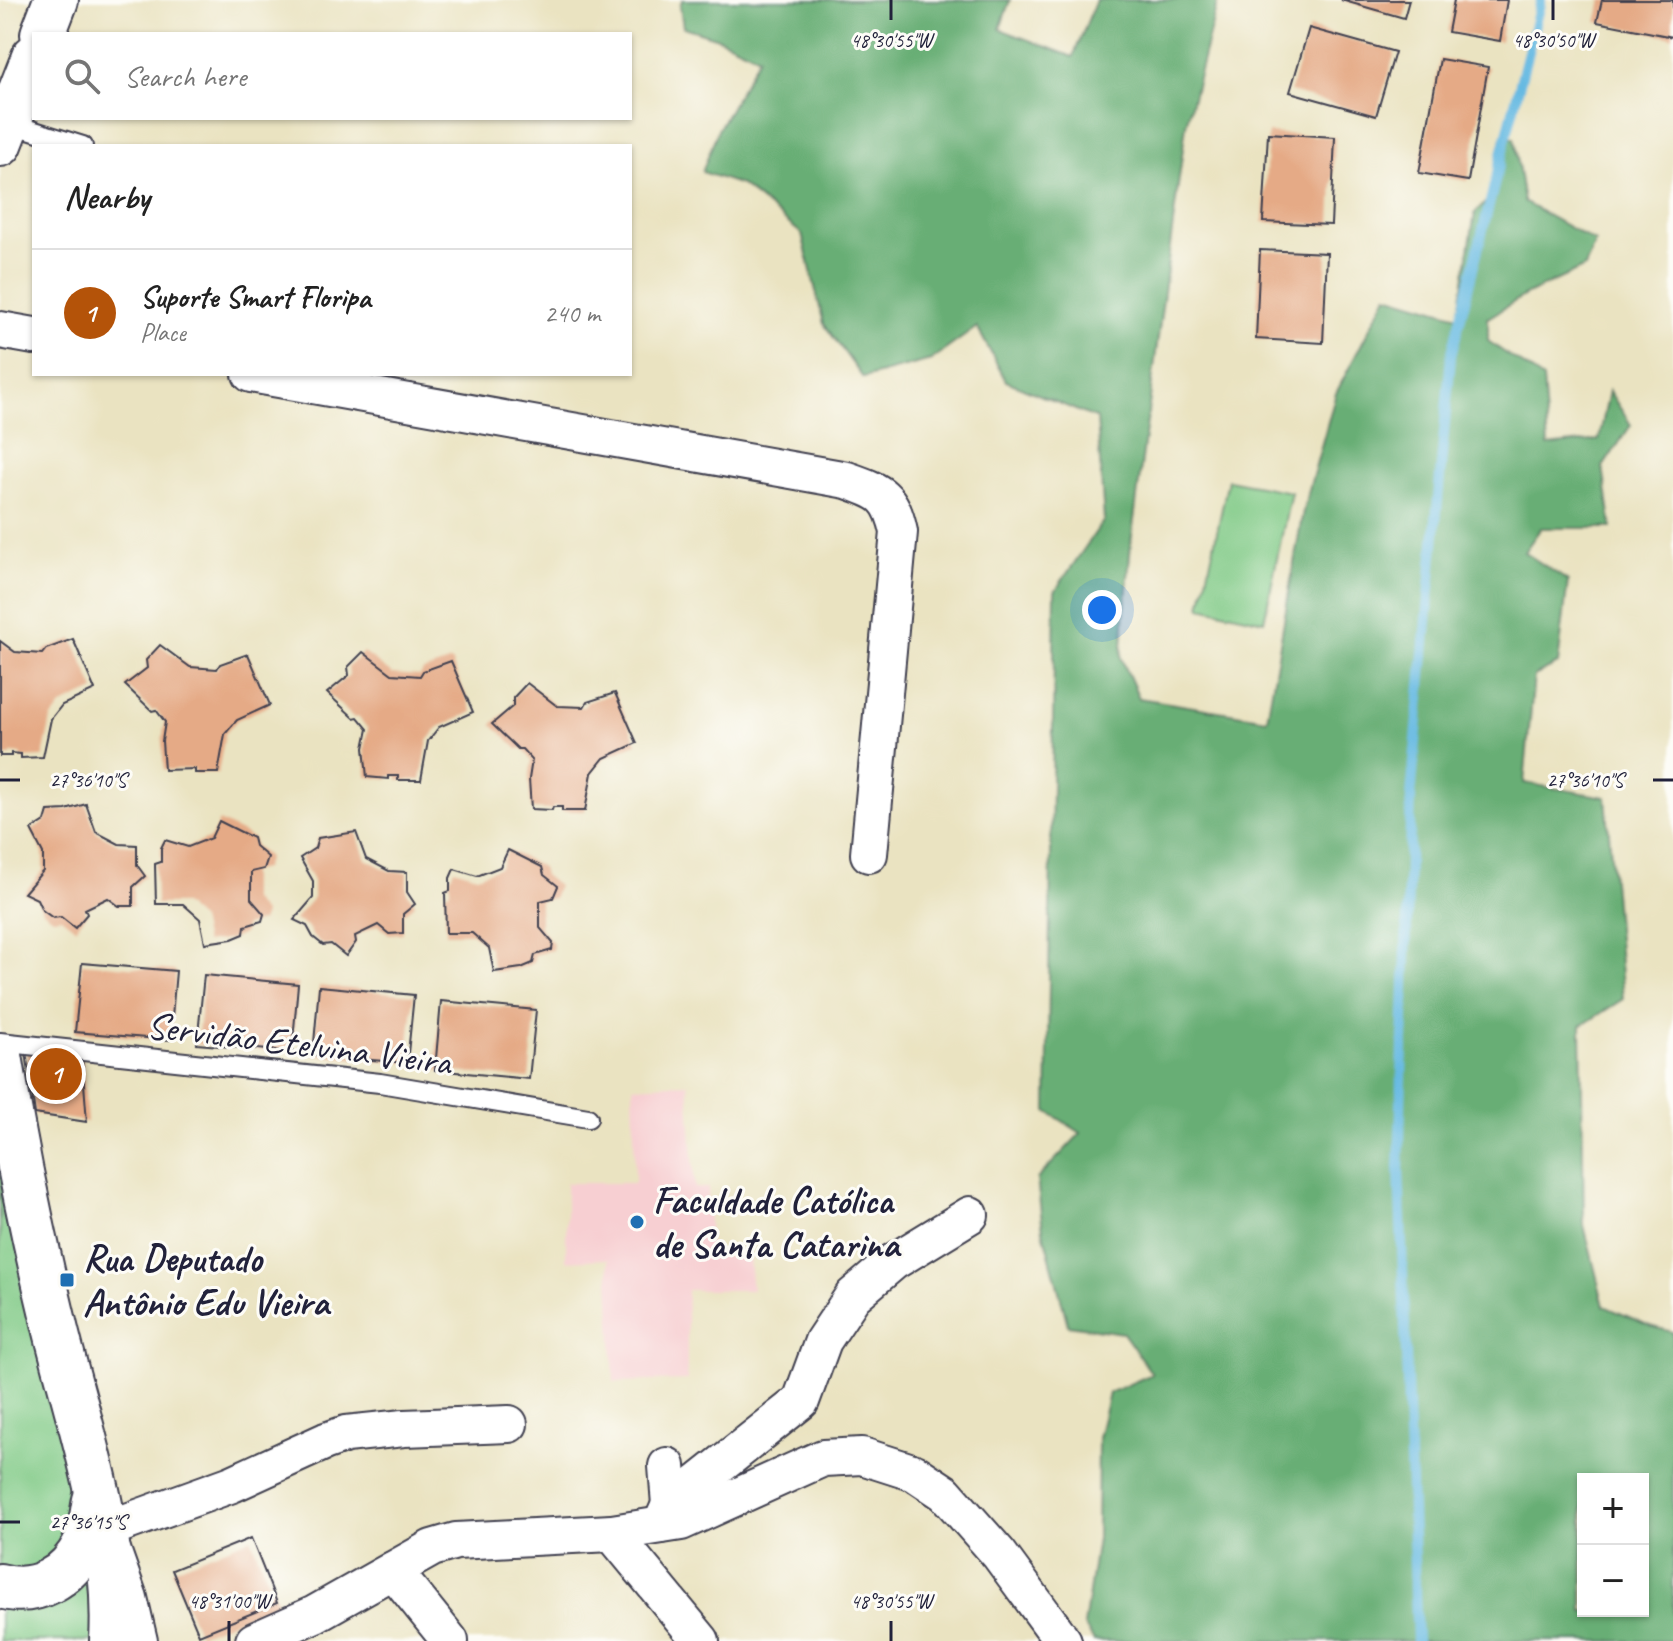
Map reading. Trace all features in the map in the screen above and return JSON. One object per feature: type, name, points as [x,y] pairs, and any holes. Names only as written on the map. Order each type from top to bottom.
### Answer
[{"type":"main road","points":[[44,32],[56,0]]},
{"type":"main road","points":[[4,134],[32,62]]},
{"type":"main road","points":[[0,1056],[14,1140],[45,1283],[101,1511],[112,1586],[112,1641]]},
{"type":"main road","points":[[0,1586],[33,1589],[60,1577],[85,1544],[101,1511]]},
{"type":"street","points":[[0,330],[32,336]]},
{"type":"street","points":[[262,376],[847,480],[876,490],[894,508],[899,532],[869,854]]},
{"type":"street","points":[[254,1641],[315,1614],[432,1548],[456,1541],[612,1533],[665,1515],[801,1401],[823,1341],[853,1296],[893,1262],[970,1215]]},
{"type":"street","points":[[139,1641],[129,1598],[101,1511],[232,1484],[346,1434],[404,1428],[509,1424]]},
{"type":"street","points":[[665,1515],[681,1522],[823,1458],[862,1456],[915,1473],[945,1493],[999,1554],[1063,1641]]},
{"type":"street","points":[[665,1515],[667,1466]]},
{"type":"street","points":[[612,1533],[701,1641]]},
{"type":"street","points":[[393,1570],[450,1641]]},
{"type":"lane","points":[[4,134],[70,144]]},
{"type":"lane","name":"Servidão Etelvina Vieira","points":[[0,1042],[380,1083],[588,1118]]},
{"type":"shaded area","name":"Faculdade Católica de Santa Catarina","points":[[688,1083],[695,1188],[708,1188],[710,1256],[749,1257],[752,1290],[687,1290],[687,1380],[614,1382],[608,1259],[566,1261],[566,1183],[635,1183],[633,1086]]},
{"type":"green space","points":[[682,0],[1010,0],[1000,29],[1073,57],[1096,0],[1218,0],[1186,125],[1131,543],[1121,658],[1139,698],[1267,719],[1303,511],[1336,393],[1387,295],[1458,316],[1475,213],[1488,200],[1502,138],[1514,138],[1524,202],[1595,242],[1585,267],[1527,294],[1488,318],[1488,341],[1543,379],[1548,446],[1599,440],[1609,391],[1631,425],[1603,467],[1612,528],[1541,528],[1524,552],[1568,581],[1558,664],[1534,676],[1524,783],[1606,797],[1623,999],[1581,1026],[1584,1225],[1604,1306],[1650,1326],[1673,1332],[1673,1641],[1094,1641],[1084,1626],[1097,1539],[1098,1438],[1109,1393],[1152,1374],[1123,1333],[1068,1325],[1043,1231],[1037,1179],[1081,1133],[1047,1111],[1055,591],[1104,520],[1097,419],[1006,381],[977,327],[931,360],[863,378],[824,324],[802,234],[741,185],[702,172],[718,130],[759,57],[718,38],[683,27]]},
{"type":"green space","points":[[1228,480],[1291,492],[1264,621],[1201,607]]},
{"type":"green space","points":[[0,1140],[88,1496],[54,1570],[0,1577]]},
{"type":"green space","points":[[100,1538],[101,1641],[0,1641],[0,1597]]},
{"type":"building","points":[[1341,0],[1409,0],[1404,18]]},
{"type":"building","points":[[1454,0],[1507,0],[1500,41],[1448,32]]},
{"type":"building","points":[[1602,0],[1673,0],[1673,37],[1597,22]]},
{"type":"building","points":[[1309,28],[1395,52],[1376,116],[1290,92]]},
{"type":"building","points":[[1440,59],[1488,67],[1468,181],[1419,173]]},
{"type":"building","points":[[1268,133],[1335,137],[1331,225],[1263,222]]},
{"type":"building","points":[[1260,250],[1327,253],[1323,343],[1256,339]]},
{"type":"building","points":[[73,639],[95,690],[62,705],[51,719],[43,757],[21,758],[21,754],[11,753],[11,756],[0,756],[0,641],[15,652],[42,654],[46,649]]},
{"type":"building","points":[[160,645],[190,667],[217,669],[220,664],[248,654],[270,705],[237,720],[225,734],[218,773],[195,773],[195,769],[164,770],[162,741],[165,722],[156,710],[152,711],[125,685],[147,668],[146,660]]},
{"type":"building","points":[[363,652],[392,674],[420,676],[423,671],[451,661],[473,712],[439,727],[428,741],[421,780],[398,780],[398,776],[388,776],[388,779],[367,777],[364,748],[368,729],[358,717],[354,718],[327,693],[349,675],[348,667]]},
{"type":"building","points":[[527,683],[557,706],[584,707],[587,702],[615,693],[637,743],[604,758],[592,773],[585,811],[562,811],[562,807],[531,809],[529,779],[532,760],[492,724],[513,706],[513,698]]},
{"type":"building","points":[[86,804],[96,832],[119,844],[137,845],[137,865],[145,876],[133,887],[133,906],[119,906],[108,898],[85,909],[87,914],[75,928],[61,917],[53,918],[42,910],[37,899],[24,893],[43,871],[43,853],[31,830],[45,821],[48,811]]},
{"type":"building","points":[[219,821],[253,838],[255,846],[268,857],[264,869],[251,872],[251,899],[264,914],[262,921],[245,926],[244,934],[205,943],[200,919],[183,904],[156,904],[155,864],[161,862],[161,848],[165,840],[188,847],[211,838]]},
{"type":"building","points":[[356,832],[366,859],[389,871],[407,872],[407,892],[415,904],[403,914],[403,933],[389,934],[378,925],[355,936],[356,942],[346,956],[331,944],[323,945],[313,937],[307,926],[294,920],[313,898],[313,881],[300,858],[315,848],[318,838]]},
{"type":"building","points":[[508,850],[542,867],[544,875],[558,886],[553,898],[540,901],[540,928],[553,943],[552,950],[535,955],[533,963],[494,972],[489,948],[472,933],[446,933],[445,893],[450,891],[454,869],[477,876],[500,867]]},
{"type":"building","points":[[82,963],[176,971],[170,1040],[75,1032]]},
{"type":"building","points":[[204,975],[298,984],[292,1052],[197,1044]]},
{"type":"building","points":[[319,986],[414,995],[407,1063],[313,1055]]},
{"type":"building","points":[[441,1001],[536,1010],[529,1079],[435,1070]]},
{"type":"building","points":[[26,1052],[82,1058],[87,1122],[35,1114]]},
{"type":"building","points":[[251,1538],[277,1603],[199,1635],[172,1570]]},
{"type":"waterway","points":[[1417,1641],[1399,1169],[1411,796],[1451,356],[1541,0]]},
{"type":"place","name":"Suporte Smart Floripa","points":[[56,1074]]},
{"type":"place","name":"Faculdade Católica de Santa Catarina","points":[[637,1222]]},
{"type":"place","name":"Rua Deputado Antônio Edu Vieira","points":[[67,1280]]}]
